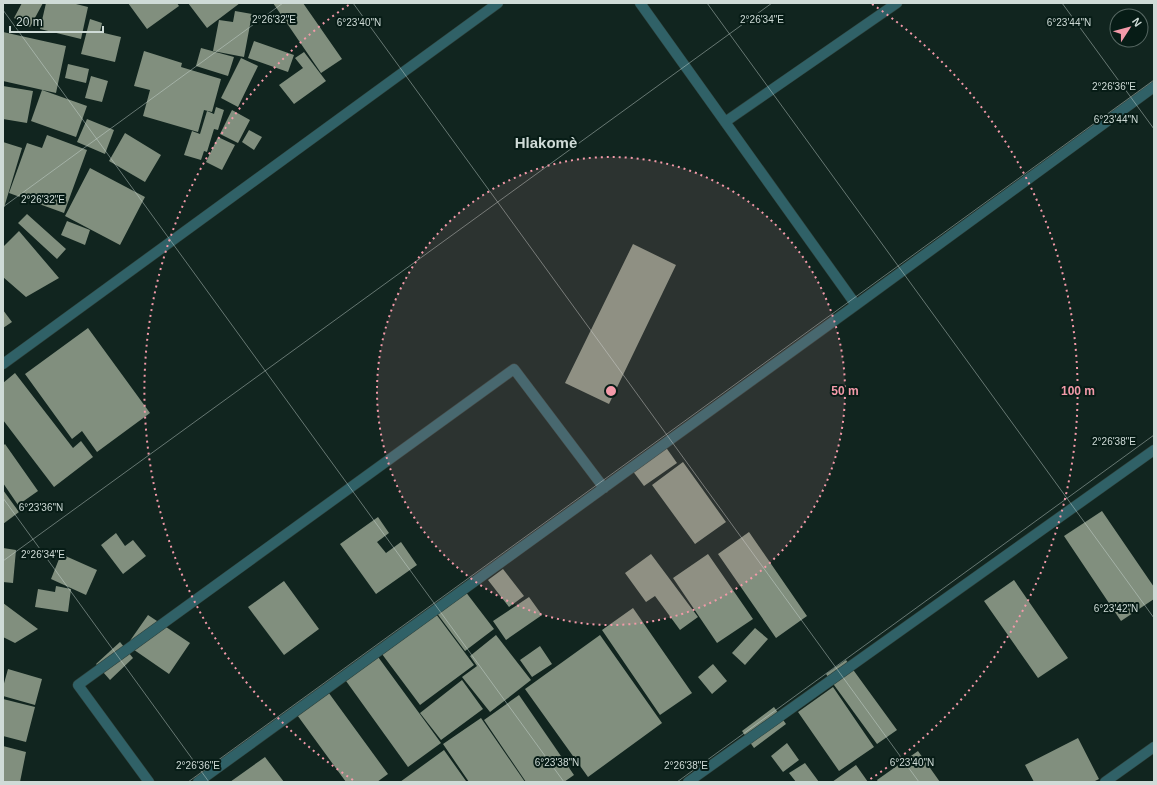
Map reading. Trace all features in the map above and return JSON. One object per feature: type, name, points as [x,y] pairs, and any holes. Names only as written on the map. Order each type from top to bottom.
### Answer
[{"type":"street","points":[[3,364],[498,3]]},
{"type":"street","points":[[640,3],[856,305]]},
{"type":"street","points":[[725,122],[897,3]]},
{"type":"street","points":[[198,782],[856,305],[1154,86]]},
{"type":"street","points":[[149,782],[78,685],[514,369],[604,488]]},
{"type":"street","points":[[688,782],[1154,450]]},
{"type":"street","points":[[1105,782],[1154,747]]},
{"type":"building","points":[[22,3],[43,3],[30,27],[14,18]]},
{"type":"building","points":[[46,3],[72,3],[88,7],[81,39],[40,29]]},
{"type":"building","points":[[128,3],[177,3],[179,6],[147,29]]},
{"type":"building","points":[[188,3],[240,3],[207,28]]},
{"type":"building","points":[[273,3],[303,3],[342,59],[321,73]]},
{"type":"building","points":[[235,11],[252,14],[244,57],[213,51],[219,20],[233,22]]},
{"type":"building","points":[[90,19],[102,23],[100,32],[121,37],[115,62],[81,54]]},
{"type":"building","points":[[3,32],[66,46],[56,93],[3,81]]},
{"type":"building","points":[[254,41],[294,55],[288,72],[248,58]]},
{"type":"building","points":[[201,48],[234,57],[228,76],[196,66]]},
{"type":"building","points":[[144,51],[182,63],[181,67],[221,79],[212,112],[204,110],[198,132],[143,116],[150,90],[134,86]]},
{"type":"building","points":[[304,52],[326,81],[294,104],[279,85],[303,68],[295,58]]},
{"type":"building","points":[[241,58],[258,66],[238,107],[221,98]]},
{"type":"building","points":[[68,64],[89,69],[86,83],[65,78]]},
{"type":"building","points":[[91,76],[108,81],[102,102],[85,98]]},
{"type":"building","points":[[3,86],[33,91],[27,123],[3,119]]},
{"type":"building","points":[[42,90],[87,106],[76,137],[31,121]]},
{"type":"building","points":[[216,107],[224,110],[218,130],[214,129],[207,152],[204,151],[201,160],[184,155],[192,131],[200,134],[207,111],[214,114]]},
{"type":"building","points":[[232,110],[250,120],[238,143],[220,134]]},
{"type":"building","points":[[87,119],[114,130],[105,154],[77,142]]},
{"type":"building","points":[[249,130],[262,137],[254,150],[242,142]]},
{"type":"building","points":[[125,133],[161,155],[145,182],[109,161]]},
{"type":"building","points":[[47,135],[87,150],[64,213],[9,193],[27,143],[42,148]]},
{"type":"building","points":[[218,137],[235,145],[222,170],[206,162]]},
{"type":"building","points":[[3,142],[22,148],[3,211]]},
{"type":"building","points":[[90,168],[145,197],[120,245],[65,216]]},
{"type":"building","points":[[27,214],[66,249],[57,259],[18,223]]},
{"type":"building","points":[[67,221],[90,230],[85,245],[61,235]]},
{"type":"building","points":[[19,231],[59,278],[26,297],[3,277],[3,247]]},
{"type":"building","points":[[633,244],[676,265],[609,404],[565,383]]},
{"type":"building","points":[[3,310],[12,322],[3,328]]},
{"type":"building","points":[[88,328],[150,413],[97,452],[82,431],[72,439],[25,374]]},
{"type":"building","points":[[15,373],[73,448],[81,441],[93,457],[54,487],[3,420],[3,383]]},
{"type":"building","points":[[5,444],[38,491],[18,505],[3,483],[3,446]]},
{"type":"building","points":[[665,446],[677,463],[644,486],[632,470]]},
{"type":"building","points":[[683,462],[726,522],[695,544],[652,485]]},
{"type":"building","points":[[3,490],[19,512],[3,524]]},
{"type":"building","points":[[1102,511],[1154,587],[1154,599],[1121,621],[1064,536]]},
{"type":"building","points":[[378,517],[389,533],[377,542],[386,553],[401,542],[417,565],[376,594],[340,544]]},
{"type":"building","points":[[749,532],[807,616],[776,638],[718,554]]},
{"type":"building","points":[[116,533],[125,546],[133,540],[146,556],[123,574],[101,545]]},
{"type":"building","points":[[3,548],[16,550],[13,583],[3,582]]},
{"type":"building","points":[[61,554],[97,570],[86,595],[51,579]]},
{"type":"building","points":[[651,554],[698,617],[680,630],[655,596],[646,602],[625,573]]},
{"type":"building","points":[[708,554],[753,619],[717,643],[673,578]]},
{"type":"building","points":[[503,569],[524,596],[509,607],[488,580]]},
{"type":"building","points":[[1014,580],[1068,658],[1038,678],[984,601]]},
{"type":"building","points":[[284,581],[319,629],[284,655],[248,607]]},
{"type":"building","points":[[56,586],[71,589],[68,612],[35,607],[38,589],[55,592]]},
{"type":"building","points":[[465,591],[494,629],[465,651],[436,612]]},
{"type":"building","points":[[529,597],[542,615],[506,640],[493,621]]},
{"type":"building","points":[[3,603],[38,629],[15,643],[3,637]]},
{"type":"building","points":[[633,608],[692,693],[660,715],[602,630]]},
{"type":"building","points":[[433,610],[474,665],[420,705],[379,650]]},
{"type":"building","points":[[148,615],[190,643],[169,674],[127,645]]},
{"type":"building","points":[[755,628],[768,639],[745,665],[732,653]]},
{"type":"building","points":[[496,635],[531,680],[490,712],[462,677],[477,666],[470,656]]},
{"type":"building","points":[[600,635],[662,723],[588,777],[525,689]]},
{"type":"building","points":[[120,642],[133,658],[110,680],[96,664]]},
{"type":"building","points":[[540,646],[552,664],[532,677],[520,660]]},
{"type":"building","points":[[373,650],[441,743],[408,767],[341,674]]},
{"type":"building","points":[[846,660],[897,730],[877,744],[826,674]]},
{"type":"building","points":[[713,664],[727,681],[712,694],[698,677]]},
{"type":"building","points":[[8,669],[42,679],[35,705],[3,696],[3,687]]},
{"type":"building","points":[[462,680],[483,709],[441,740],[420,713]]},
{"type":"building","points":[[323,685],[388,774],[377,782],[346,782],[292,708]]},
{"type":"building","points":[[833,687],[874,747],[839,771],[798,712]]},
{"type":"building","points":[[519,695],[574,775],[564,782],[526,782],[484,720]]},
{"type":"building","points":[[3,699],[35,707],[26,742],[3,736]]},
{"type":"building","points":[[774,707],[786,724],[754,748],[742,731]]},
{"type":"building","points":[[481,718],[525,782],[469,782],[443,744]]},
{"type":"building","points":[[1078,738],[1099,779],[1093,782],[1034,782],[1025,765]]},
{"type":"building","points":[[787,743],[799,760],[783,772],[771,756]]},
{"type":"building","points":[[3,746],[26,752],[20,782],[3,782]]},
{"type":"building","points":[[444,750],[466,781],[400,782]]},
{"type":"building","points":[[918,751],[940,782],[878,782],[877,780]]},
{"type":"building","points":[[265,757],[284,782],[230,782]]},
{"type":"building","points":[[805,763],[819,782],[796,782],[789,773]]},
{"type":"building","points":[[856,765],[868,782],[832,782]]},
{"type":"district","name":"Hlakomè","points":[[546,143]]}]
